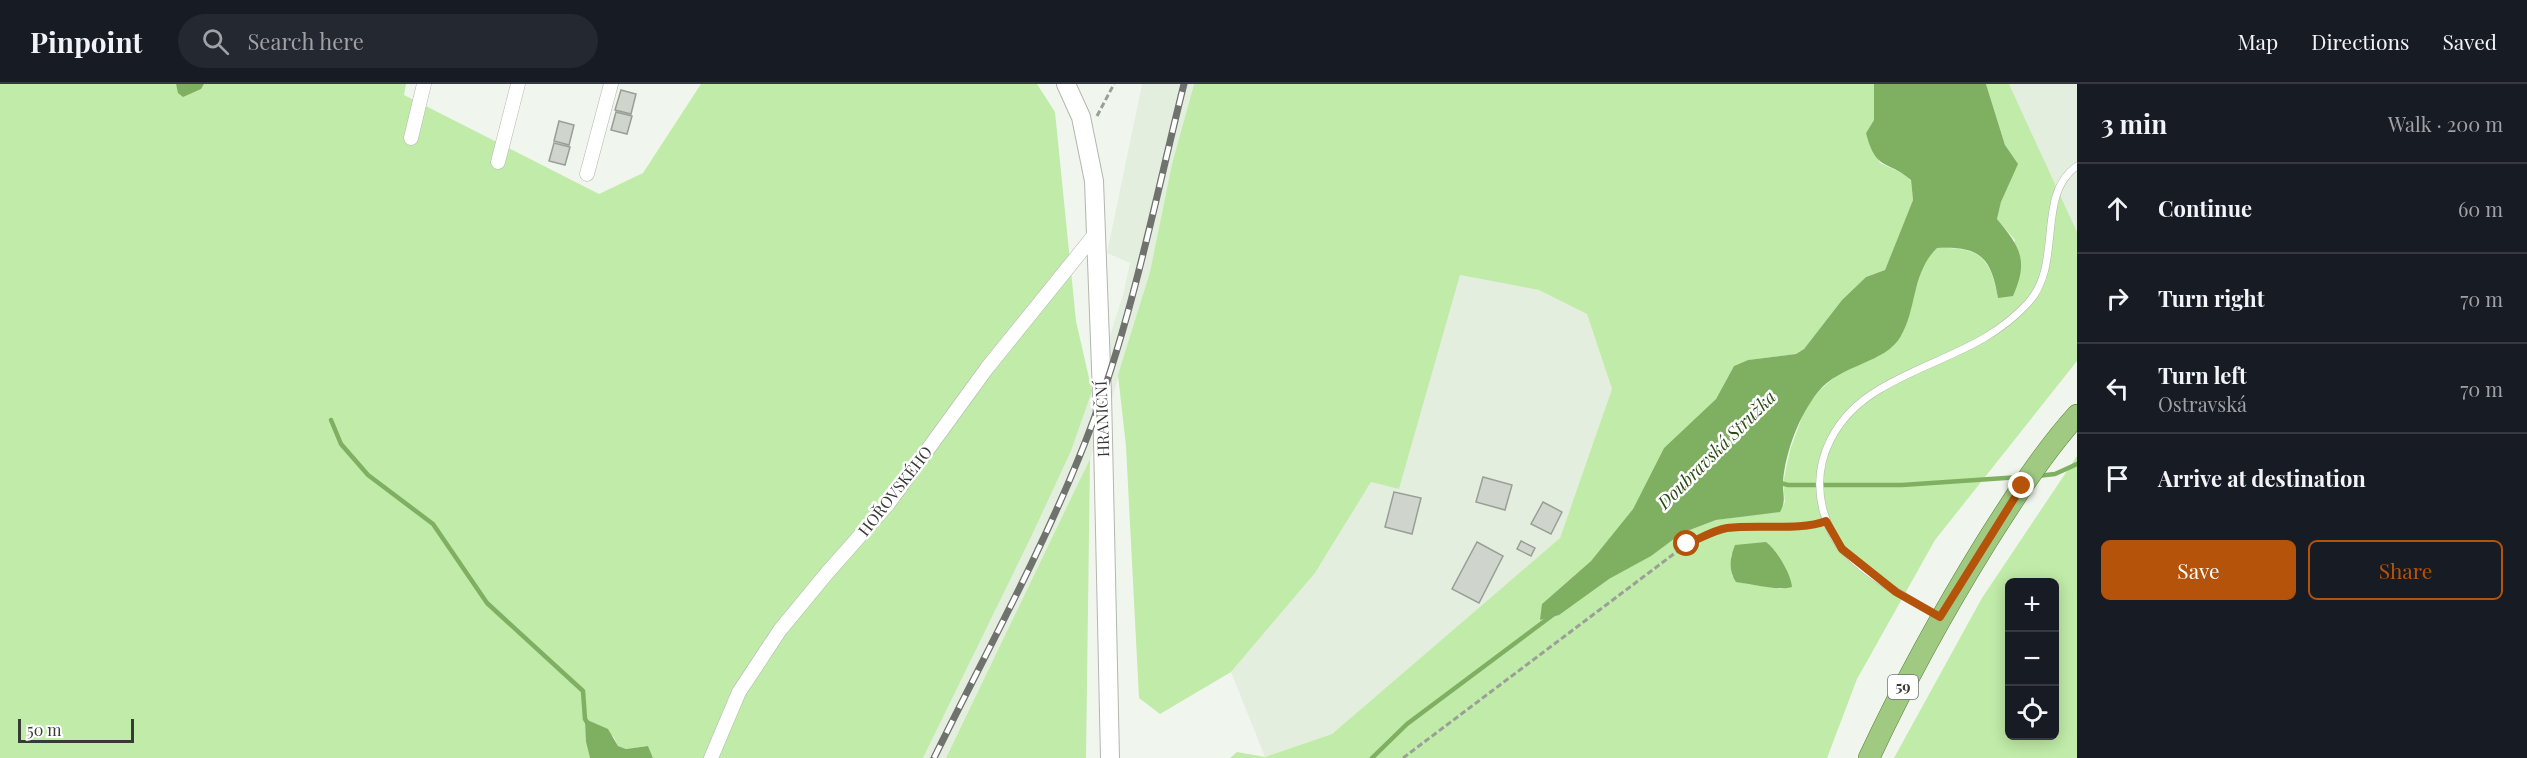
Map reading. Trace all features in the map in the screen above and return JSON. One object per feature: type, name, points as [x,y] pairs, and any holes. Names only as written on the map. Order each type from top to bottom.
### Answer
[{"type":"main road","name":"HRANIČNÍ","points":[[1066,84],[1087,137],[1094,181],[1110,758]]},
{"type":"main road","name":"59","points":[[1869,758],[1898,696],[1940,617],[2022,486],[2077,415]]},
{"type":"street","points":[[411,138],[424,84]]},
{"type":"street","points":[[498,162],[518,84]]},
{"type":"street","points":[[587,174],[611,84]]},
{"type":"street","name":"HOŘOVSKÉHO","points":[[711,758],[739,692],[780,630],[888,504],[987,368],[1096,233]]},
{"type":"lane","points":[[1940,617],[1896,592],[1842,549],[1826,521],[1820,496],[1820,472],[1825,449],[1836,428],[1856,406],[1881,388],[1987,338],[2013,319],[2036,295],[2046,269],[2052,236],[2053,209],[2060,185],[2077,166]]},
{"type":"path","points":[[1087,137],[1114,84]]},
{"type":"path","points":[[1403,758],[1687,544],[1724,528],[1773,525],[1814,526],[1826,521]]},
{"type":"shaded area","points":[[0,84],[176,84],[176,86],[201,89],[204,84],[406,84],[404,95],[599,194],[643,173],[701,84],[1037,84],[1055,112],[1076,321],[1092,391],[1071,451],[923,758],[653,758],[648,746],[626,749],[618,746],[614,737],[586,719],[586,742],[590,758],[0,758]]},
{"type":"shaded area","points":[[1142,84],[1194,84],[1172,164],[1150,272],[1112,398],[1090,459],[1051,544],[946,758],[923,758],[1071,451],[1092,391],[1123,295],[1130,263],[1107,253]]},
{"type":"shaded area","points":[[1194,84],[1874,84],[1874,120],[1866,133],[1880,163],[1904,174],[1911,181],[1913,200],[1885,270],[1866,277],[1842,300],[1804,349],[1796,354],[1748,360],[1734,366],[1716,399],[1664,448],[1633,509],[1591,561],[1542,604],[1609,579],[1650,556],[1682,533],[1716,520],[1780,511],[1785,502],[1783,483],[1790,450],[1805,409],[1820,390],[1838,374],[1879,356],[1902,335],[1925,259],[1937,248],[1964,250],[1981,257],[1991,273],[1998,298],[2015,240],[1997,219],[2001,202],[2017,164],[2005,145],[1986,84],[2009,84],[2077,232],[2077,361],[1935,540],[1857,679],[1827,758],[1230,758],[1237,752],[1265,757],[1332,734],[1560,538],[1612,389],[1587,314],[1539,290],[1460,275],[1399,489],[1371,482],[1315,573],[1231,672],[1160,714],[1139,698],[1126,446],[1118,375],[1150,272],[1172,164]],"holes":[[[1731,554],[1784,589],[1747,584],[1732,576]]]},
{"type":"shaded area","points":[[2009,84],[2077,84],[2077,232]]},
{"type":"shaded area","points":[[1460,275],[1539,290],[1587,314],[1612,389],[1560,538],[1332,734],[1265,757],[1231,672],[1315,573],[1371,482],[1399,489]]},
{"type":"shaded area","points":[[2077,456],[2077,758],[1894,758],[1982,598]]},
{"type":"shaded area","points":[[1090,459],[1086,758],[946,758]]},
{"type":"water","points":[[176,84],[204,84],[201,89],[183,97],[178,93]]},
{"type":"water","points":[[1874,84],[1986,84],[2005,145],[2018,164],[2001,202],[1997,219],[2020,254],[2020,273],[2013,296],[1998,298],[1992,273],[1981,257],[1964,249],[1937,248],[1923,268],[1906,325],[1894,345],[1874,359],[1838,375],[1827,383],[1811,401],[1794,434],[1787,457],[1783,481],[1784,500],[1780,512],[1716,520],[1682,533],[1651,556],[1609,579],[1559,615],[1540,620],[1542,604],[1591,561],[1633,509],[1664,448],[1716,399],[1734,366],[1748,360],[1796,354],[1804,349],[1842,300],[1866,277],[1885,270],[1913,200],[1911,180],[1878,159],[1870,145],[1866,133],[1874,120]]},
{"type":"water","points":[[1766,542],[1783,563],[1792,587],[1773,588],[1736,582],[1731,564],[1735,545]]},
{"type":"water","points":[[585,719],[608,729],[618,746],[626,749],[648,746],[653,758],[590,758],[586,742]]},
{"type":"building","points":[[621,90],[636,94],[631,114],[615,110]]},
{"type":"building","points":[[616,112],[632,116],[627,134],[611,130]]},
{"type":"building","points":[[559,121],[574,125],[569,145],[554,141]]},
{"type":"building","points":[[554,143],[570,147],[565,165],[549,161]]},
{"type":"building","points":[[1483,477],[1512,485],[1505,510],[1476,502]]},
{"type":"building","points":[[1394,492],[1421,498],[1412,534],[1385,527]]},
{"type":"building","points":[[1543,502],[1562,512],[1551,534],[1531,524]]},
{"type":"building","points":[[1521,541],[1535,548],[1531,556],[1517,549]]},
{"type":"building","points":[[1477,542],[1503,556],[1479,603],[1452,589]]},
{"type":"waterway","points":[[331,420],[341,444],[368,475],[433,524],[487,603],[583,691],[585,719],[588,724]]},
{"type":"waterway","points":[[2037,476],[2055,474],[2077,464]]},
{"type":"waterway","points":[[1777,482],[1788,485],[1902,485],[2020,477]]},
{"type":"waterway","name":"Doubravská Stružka","points":[[1372,758],[1407,724],[1554,614]]},
{"type":"railway","points":[[934,758],[1010,608],[1064,494],[1097,410],[1113,364],[1139,271],[1184,84]]},
{"type":"route","points":[[1687,544],[1724,528],[1773,525],[1814,526],[1826,521],[1842,549],[1896,592],[1940,617],[2022,486]]}]
